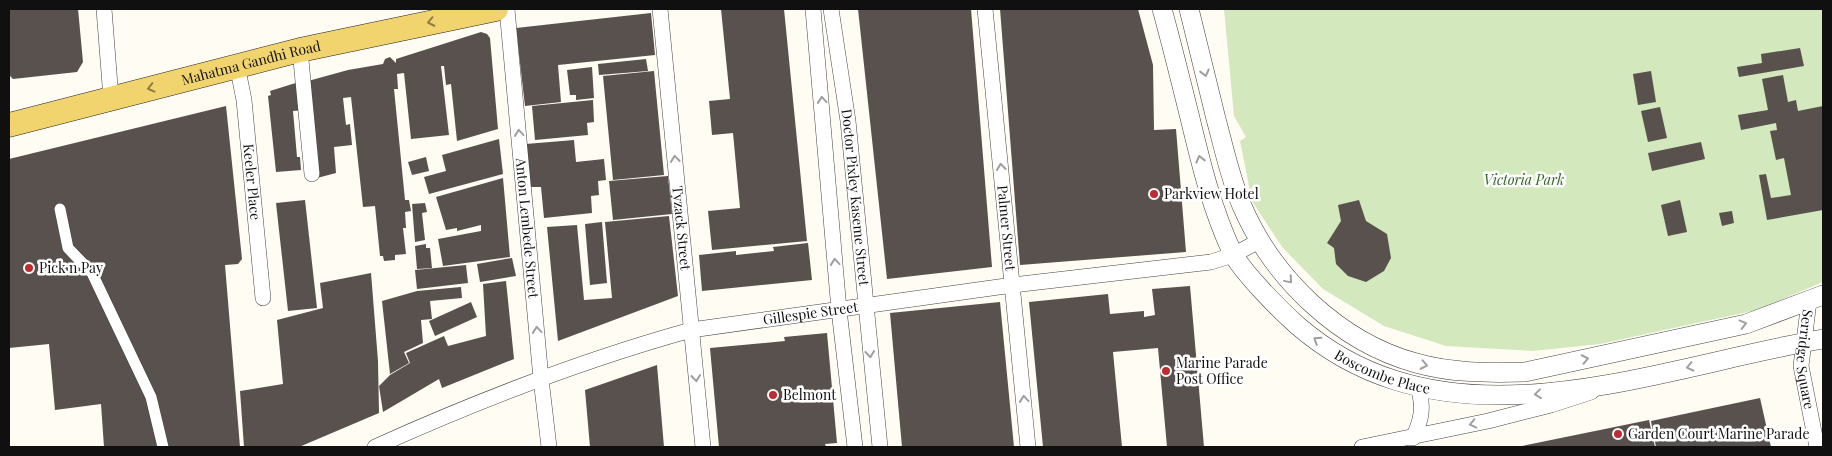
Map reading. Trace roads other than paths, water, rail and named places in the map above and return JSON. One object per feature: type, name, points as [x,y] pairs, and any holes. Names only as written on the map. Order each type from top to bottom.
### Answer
[{"type":"main road","name":"Mahatma Gandhi Road","points":[[9,125],[300,50],[496,9]]},
{"type":"street","points":[[104,9],[111,98]]},
{"type":"street","name":"Anton Lembede Street","points":[[507,9],[549,447]]},
{"type":"street","name":"Tyzack Street","points":[[660,9],[703,447]]},
{"type":"street","name":"Doctor Pixley Kaseme Street","points":[[813,9],[839,310],[855,447]]},
{"type":"street","name":"Doctor Pixley Kaseme Street","points":[[831,9],[848,121],[880,447]]},
{"type":"street","name":"Palmer Street","points":[[985,9],[1028,447]]},
{"type":"street","name":"Boscombe Place","points":[[1162,9],[1216,213],[1234,255],[1280,310],[1308,335],[1373,373],[1418,387],[1485,396],[1508,396],[1604,386],[1823,339]]},
{"type":"street","name":"Boscombe Place","points":[[1189,9],[1227,162],[1242,205],[1259,242],[1298,291],[1355,337],[1415,363],[1464,372],[1525,372],[1746,324],[1816,298]]},
{"type":"street","points":[[1189,115],[1189,60],[1192,49],[1197,42]]},
{"type":"street","points":[[300,50],[312,174]]},
{"type":"street","name":"Keeler Place","points":[[237,66],[244,100],[263,298]]},
{"type":"street","points":[[60,209],[68,248],[92,273],[151,397],[163,447]]},
{"type":"street","name":"Gillespie Street","points":[[376,447],[541,379],[644,343],[691,330],[1013,285],[1211,262],[1234,255],[1259,242]]},
{"type":"street","name":"Serridge Square","points":[[1816,298],[1803,343],[1801,366],[1817,447]]},
{"type":"street","points":[[1362,447],[1413,438],[1550,405],[1604,386]]},
{"type":"street","points":[[1413,438],[1421,421],[1423,411],[1418,387]]},
{"type":"street","points":[[1423,411],[1447,430]]},
{"type":"place","name":"Parkview Hotel","points":[[1154,194]]},
{"type":"place","name":"Pick n Pay","points":[[29,268]]},
{"type":"place","name":"Marine Parade Post Office","points":[[1166,371]]},
{"type":"place","name":"Belmont","points":[[773,395]]},
{"type":"place","name":"Garden Court Marine Parade","points":[[1618,434]]},
{"type":"park label","name":"Victoria Park","points":[[1524,180]]}]
